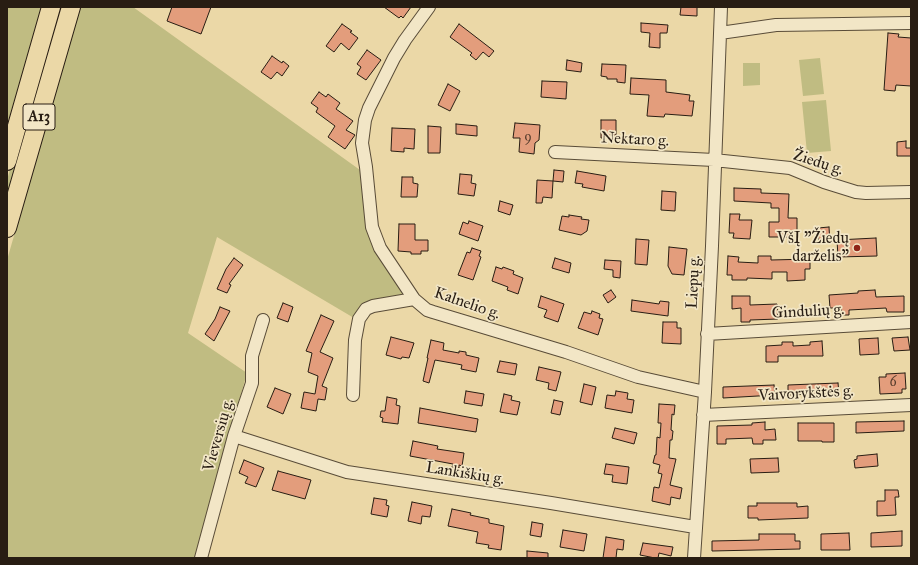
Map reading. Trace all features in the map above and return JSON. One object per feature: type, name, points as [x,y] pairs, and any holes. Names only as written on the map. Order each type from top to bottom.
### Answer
[{"type":"highway","name":"A13","points":[[7,161],[51,7]]},
{"type":"highway","name":"A13","points":[[7,228],[71,7]]},
{"type":"street","name":"Kalnelio g.","points":[[429,7],[394,58],[369,108],[365,120],[362,143],[372,227],[380,248],[414,299],[427,310],[433,312],[566,352],[638,376],[705,392]]},
{"type":"street","name":"Liepų g.","points":[[694,558],[705,392],[721,7]]},
{"type":"street","points":[[720,33],[776,25],[911,23]]},
{"type":"street","name":"Nektaro g.","points":[[555,152],[714,160]]},
{"type":"street","name":"Žiedų g.","points":[[714,160],[790,168],[824,182],[856,192],[911,192]]},
{"type":"street","points":[[353,395],[355,340],[359,319],[366,309],[373,306],[414,299]]},
{"type":"street","name":"Vieversių g.","points":[[201,558],[234,436],[252,383],[252,356],[262,320]]},
{"type":"street","name":"Gindulių g.","points":[[707,334],[911,322]]},
{"type":"street","name":"Vaivorykštės g.","points":[[703,415],[911,405]]},
{"type":"street","name":"Lankiškių g.","points":[[234,436],[347,472],[551,503],[695,527]]},
{"type":"shaded area","points":[[7,7],[41,7],[7,125]]},
{"type":"shaded area","points":[[56,7],[64,7],[7,206],[7,180]]},
{"type":"shaded area","points":[[80,7],[133,7],[360,170],[368,229],[406,294],[354,318],[217,237],[188,333],[247,373],[195,558],[7,558],[7,260]]},
{"type":"shaded area","points":[[820,58],[824,94],[803,96],[799,60]]},
{"type":"shaded area","points":[[743,63],[760,63],[760,85],[743,86]]},
{"type":"shaded area","points":[[826,100],[831,151],[807,153],[802,102]]},
{"type":"building","points":[[172,7],[211,7],[201,34],[167,21]]},
{"type":"building","points":[[384,7],[411,7],[403,18],[401,16],[399,18]]},
{"type":"building","points":[[681,7],[697,7],[697,16],[680,15]]},
{"type":"building","points":[[641,23],[668,25],[667,33],[660,33],[660,48],[649,47],[650,33],[641,32]]},
{"type":"building","points":[[342,24],[352,31],[350,32],[358,38],[349,50],[341,43],[334,52],[326,46]]},
{"type":"building","points":[[459,24],[494,51],[489,57],[483,52],[476,60],[470,55],[472,53],[450,37]]},
{"type":"building","points":[[888,33],[899,34],[898,37],[911,38],[911,86],[896,85],[895,91],[884,90]]},
{"type":"building","points":[[367,50],[381,60],[366,80],[357,74],[361,67],[357,64]]},
{"type":"building","points":[[272,56],[282,63],[283,61],[289,66],[282,76],[277,72],[271,79],[261,72]]},
{"type":"building","points":[[567,60],[582,63],[581,72],[566,70]]},
{"type":"building","points":[[602,64],[626,65],[625,83],[617,82],[617,79],[607,79],[607,77],[601,76]]},
{"type":"building","points":[[631,78],[666,80],[666,92],[690,95],[689,101],[694,101],[692,116],[665,114],[664,117],[647,116],[649,95],[630,94]]},
{"type":"building","points":[[542,81],[567,82],[566,99],[541,97]]},
{"type":"building","points":[[448,84],[460,91],[450,111],[438,105]]},
{"type":"building","points":[[319,92],[326,97],[328,94],[340,103],[336,109],[353,121],[346,130],[355,135],[345,149],[328,137],[335,126],[316,112],[318,108],[311,103]]},
{"type":"building","points":[[601,120],[616,120],[616,135],[610,135],[610,138],[601,138]]},
{"type":"building","points":[[515,123],[540,125],[539,140],[535,143],[534,154],[519,152],[520,138],[513,138]]},
{"type":"building","points":[[456,124],[477,126],[477,136],[456,134]]},
{"type":"building","points":[[428,126],[441,127],[440,153],[428,153]]},
{"type":"building","points":[[392,128],[415,129],[414,149],[404,148],[404,152],[391,151]]},
{"type":"building","points":[[906,141],[906,148],[911,148],[911,156],[897,156],[897,142]]},
{"type":"building","points":[[554,170],[564,171],[563,182],[553,181]]},
{"type":"building","points":[[577,171],[606,176],[604,191],[582,187],[583,184],[575,183]]},
{"type":"building","points":[[460,174],[472,175],[471,183],[476,184],[474,196],[458,194]]},
{"type":"building","points":[[402,177],[413,177],[413,183],[418,184],[417,197],[401,197]]},
{"type":"building","points":[[537,180],[553,181],[552,198],[543,197],[542,203],[536,203]]},
{"type":"building","points":[[734,188],[761,189],[761,193],[789,194],[788,218],[797,218],[797,231],[789,231],[789,237],[769,237],[769,222],[779,222],[779,208],[771,208],[771,203],[734,201]]},
{"type":"building","points":[[662,191],[676,192],[675,211],[661,210]]},
{"type":"building","points":[[500,201],[513,205],[510,215],[498,211]]},
{"type":"building","points":[[730,214],[740,214],[739,220],[752,220],[750,239],[733,238],[734,233],[729,233]]},
{"type":"building","points":[[569,215],[582,217],[581,219],[589,220],[587,231],[581,235],[559,230],[562,216],[569,217]]},
{"type":"building","points":[[469,221],[483,226],[478,241],[459,234],[463,222],[468,224]]},
{"type":"building","points":[[399,224],[415,224],[415,240],[428,240],[428,251],[421,251],[421,254],[411,254],[411,252],[398,251]]},
{"type":"building","points":[[829,227],[830,243],[819,243],[818,228]]},
{"type":"building","name":"VšĮ \"Žiedų darželis\"","points":[[876,238],[877,256],[838,257],[837,240]]},
{"type":"building","points":[[636,239],[649,240],[647,265],[635,264]]},
{"type":"building","points":[[669,247],[687,249],[684,275],[672,274],[668,266]]},
{"type":"building","points":[[472,248],[481,251],[479,256],[481,257],[473,280],[458,275],[467,252],[470,253]]},
{"type":"building","points":[[728,256],[739,257],[738,262],[758,263],[758,256],[771,256],[771,260],[810,259],[810,269],[805,269],[805,280],[787,281],[787,272],[772,272],[772,279],[747,278],[747,280],[732,280],[732,275],[727,275]]},
{"type":"building","points":[[234,258],[243,265],[229,284],[231,285],[227,293],[217,289],[226,269]]},
{"type":"building","points":[[555,258],[571,263],[569,273],[552,268]]},
{"type":"building","points":[[605,260],[621,261],[620,278],[613,277],[613,270],[604,269]]},
{"type":"building","points":[[496,267],[502,269],[503,267],[514,271],[513,274],[523,278],[518,294],[507,290],[508,287],[492,281]]},
{"type":"building","points":[[611,290],[616,297],[608,303],[603,295]]},
{"type":"building","points":[[875,290],[876,297],[904,296],[904,312],[887,312],[886,308],[849,310],[849,315],[842,315],[841,308],[830,308],[829,295]]},
{"type":"building","points":[[541,296],[564,304],[558,322],[544,317],[547,310],[538,307]]},
{"type":"building","points":[[732,296],[750,296],[750,305],[777,304],[778,319],[750,320],[750,322],[741,322],[741,308],[732,309]]},
{"type":"building","points":[[632,300],[659,304],[660,301],[669,302],[668,316],[631,311]]},
{"type":"building","points":[[283,303],[293,307],[288,322],[277,318]]},
{"type":"building","points":[[220,307],[230,311],[214,341],[205,334],[215,319]]},
{"type":"building","points":[[592,311],[600,314],[599,318],[603,319],[598,335],[578,328],[584,312],[591,314]]},
{"type":"building","points":[[321,315],[334,321],[320,352],[333,358],[322,386],[327,388],[325,400],[318,399],[316,411],[301,408],[304,392],[315,394],[318,376],[308,372],[312,353],[306,351]]},
{"type":"building","points":[[663,322],[677,322],[677,328],[681,328],[681,344],[662,343]]},
{"type":"building","points":[[391,337],[414,343],[409,358],[402,357],[401,359],[386,355]]},
{"type":"building","points":[[908,337],[910,350],[894,351],[892,338]]},
{"type":"building","points":[[878,338],[879,354],[860,355],[859,339]]},
{"type":"building","points":[[431,340],[444,343],[443,350],[459,353],[459,351],[466,352],[466,355],[479,358],[476,372],[461,369],[462,365],[435,360],[429,383],[423,381]]},
{"type":"building","points":[[822,341],[823,356],[778,356],[778,362],[766,362],[766,346],[782,345],[782,342],[793,342],[793,346],[810,345],[810,342]]},
{"type":"building","points":[[500,361],[517,364],[515,375],[497,372]]},
{"type":"building","points":[[539,367],[561,372],[556,391],[548,389],[549,383],[536,380]]},
{"type":"building","points":[[905,373],[906,389],[902,389],[902,393],[880,394],[879,377],[886,377],[886,374]]},
{"type":"building","points":[[838,383],[839,393],[788,395],[788,385]]},
{"type":"building","points":[[584,384],[596,387],[592,405],[580,402]]},
{"type":"building","points":[[774,385],[775,395],[723,398],[723,387]]},
{"type":"building","points":[[275,388],[291,394],[283,414],[267,407]]},
{"type":"building","points":[[466,391],[484,394],[482,406],[464,403]]},
{"type":"building","points":[[616,391],[628,393],[627,399],[634,400],[632,413],[605,408],[607,395],[615,396]]},
{"type":"building","points":[[504,394],[512,396],[511,400],[520,402],[517,415],[500,412]]},
{"type":"building","points":[[387,397],[397,399],[396,405],[400,406],[398,424],[382,422],[383,418],[380,417],[381,411],[385,411]]},
{"type":"building","points":[[554,400],[563,402],[560,415],[551,413]]},
{"type":"building","points":[[659,404],[675,405],[674,415],[672,414],[671,430],[673,431],[672,440],[670,440],[669,458],[676,459],[670,485],[682,488],[680,499],[671,497],[670,505],[652,501],[654,487],[659,488],[662,474],[658,473],[660,465],[653,463],[656,455],[657,437],[660,438],[661,423],[658,423]]},
{"type":"building","points":[[420,408],[478,419],[476,432],[418,423]]},
{"type":"building","points":[[904,421],[904,431],[856,433],[856,422]]},
{"type":"building","points":[[765,422],[765,430],[775,429],[776,440],[763,440],[763,444],[753,444],[752,438],[726,439],[726,444],[717,444],[717,426],[752,425],[752,423]]},
{"type":"building","points":[[798,423],[834,423],[834,442],[798,441]]},
{"type":"building","points":[[615,428],[637,433],[634,444],[612,438]]},
{"type":"building","points":[[413,441],[438,446],[437,449],[464,453],[462,466],[459,465],[459,468],[452,467],[453,464],[410,456]]},
{"type":"building","points":[[877,454],[878,466],[855,468],[854,460],[857,459],[857,456]]},
{"type":"building","points":[[778,458],[779,472],[751,473],[750,459]]},
{"type":"building","points":[[244,460],[264,468],[256,487],[245,483],[248,477],[239,473]]},
{"type":"building","points":[[606,464],[629,467],[627,484],[612,482],[613,475],[604,474]]},
{"type":"building","points":[[278,471],[311,480],[305,499],[272,490]]},
{"type":"building","points":[[885,490],[898,490],[899,497],[895,497],[896,515],[877,516],[877,501],[885,501]]},
{"type":"building","points":[[374,498],[387,500],[386,505],[389,506],[387,517],[371,514]]},
{"type":"building","points":[[412,502],[432,506],[430,517],[422,516],[421,524],[408,521]]},
{"type":"building","points":[[757,503],[797,503],[797,507],[808,506],[808,518],[758,520],[758,518],[748,518],[748,506],[757,506]]},
{"type":"building","points":[[452,509],[471,513],[470,515],[489,519],[489,523],[504,526],[501,550],[488,548],[489,545],[476,543],[478,532],[448,526]]},
{"type":"building","points":[[532,522],[543,524],[541,537],[530,535]]},
{"type":"building","points":[[563,530],[587,534],[584,551],[560,547]]},
{"type":"building","points":[[902,531],[902,546],[871,547],[871,533]]},
{"type":"building","points":[[849,533],[850,550],[821,550],[821,534]]},
{"type":"building","points":[[759,534],[795,534],[795,541],[800,541],[800,549],[712,551],[712,541],[759,540]]},
{"type":"building","points":[[606,537],[624,540],[623,550],[617,549],[616,558],[603,558]]},
{"type":"building","points":[[643,543],[673,547],[671,556],[659,553],[658,558],[640,555]]},
{"type":"building","points":[[527,551],[548,553],[548,558],[527,558]]},
{"type":"place","name":"VšĮ \"Žiedų darželis\"","points":[[857,248]]}]
